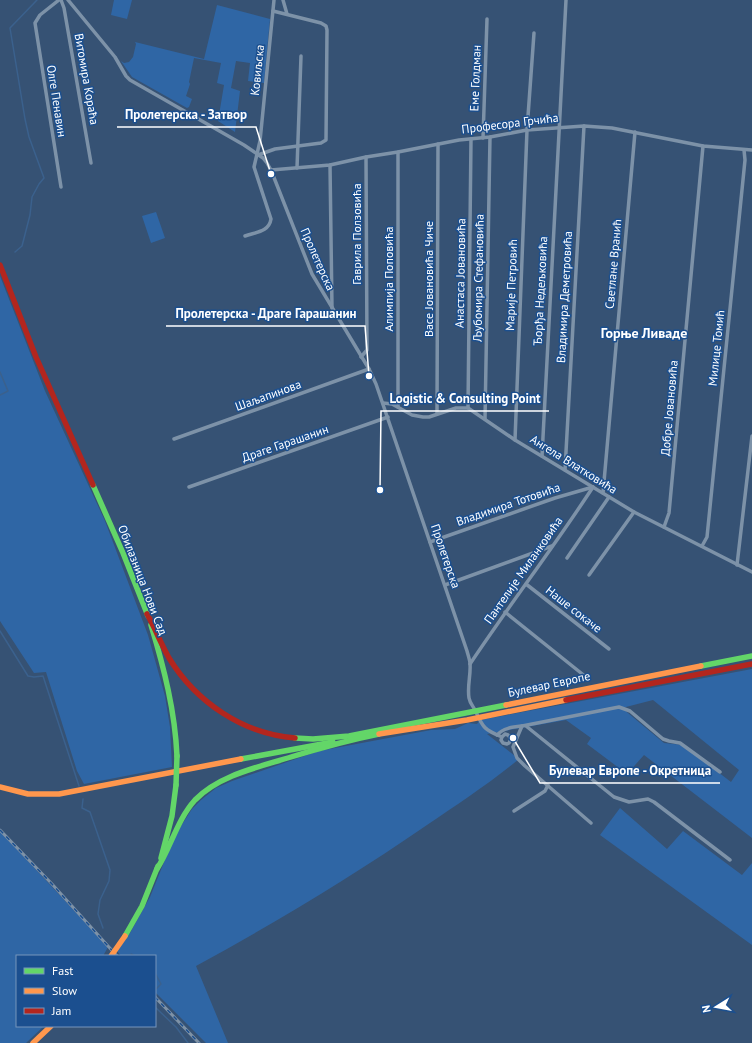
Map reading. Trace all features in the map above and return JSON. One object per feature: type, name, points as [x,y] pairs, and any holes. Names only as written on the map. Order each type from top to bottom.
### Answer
[{"type":"main road","name":"Обилазница Нови Сад","points":[[0,265],[36,357],[123,553],[147,614],[169,690],[175,723],[177,756],[176,785],[167,838],[157,869],[142,906],[134,922],[112,955]]},
{"type":"main road","points":[[147,614],[155,627],[167,654],[178,672],[197,694],[220,712],[242,724],[280,736],[312,739],[351,738]]},
{"type":"main road","name":"Булевар Европе","points":[[351,738],[646,676],[752,656]]},
{"type":"main road","name":"Булевар Европе","points":[[351,738],[478,718],[637,685],[752,664]]},
{"type":"main road","points":[[0,787],[28,794],[59,794],[351,738]]},
{"type":"main road","points":[[157,869],[164,858],[182,816],[194,801],[212,786],[233,776],[351,738]]},
{"type":"main road","points":[[33,1043],[50,1027]]},
{"type":"street","name":"Олге Пенавин","points":[[60,0],[37,19],[35,27],[61,187]]},
{"type":"street","name":"Витомира Кораћа","points":[[60,0],[64,8],[92,163]]},
{"type":"street","name":"Пролетерска","points":[[68,0],[115,57],[130,80],[244,145],[267,163],[271,170],[312,274],[369,369],[388,417],[467,651],[470,664],[469,698],[478,718]]},
{"type":"street","name":"Ковиљска","points":[[246,236],[266,229],[270,225],[271,219],[254,167],[258,155],[274,0]]},
{"type":"street","points":[[283,0],[288,14]]},
{"type":"street","name":"Ђорђа Недељковића","points":[[542,456],[566,0]]},
{"type":"street","points":[[258,155],[271,150],[321,144],[326,140],[327,30],[324,25],[273,11]]},
{"type":"street","name":"Еме Голдман","points":[[483,138],[487,19]]},
{"type":"street","name":"Марије Петровић","points":[[515,440],[527,130],[534,33]]},
{"type":"street","points":[[297,168],[300,56]]},
{"type":"street","name":"Професора Грчића","points":[[271,170],[330,165],[438,144],[527,130],[559,127],[584,126],[612,128],[703,146],[752,150]]},
{"type":"street","name":"Владимира Деметровића","points":[[564,470],[584,126]]},
{"type":"street","name":"Светлане Вранић","points":[[603,493],[635,132]]},
{"type":"street","name":"Љубомира Стефановића","points":[[485,419],[490,137]]},
{"type":"street","name":"Анастаса Јовановића","points":[[468,408],[472,139]]},
{"type":"street","name":"Васе Јовановића Чиче","points":[[437,414],[438,144]]},
{"type":"street","name":"Добре Јовановића","points":[[664,527],[669,513],[703,146]]},
{"type":"street","name":"Милице Томић","points":[[702,546],[707,537],[745,160],[744,150]]},
{"type":"street","name":"Алимпија Поповића","points":[[398,152],[398,407]]},
{"type":"street","name":"Гаврила Ползовића","points":[[361,357],[367,350],[366,157]]},
{"type":"street","points":[[330,165],[332,309]]},
{"type":"street","name":"Шаљапинова","points":[[174,439],[369,369]]},
{"type":"street","points":[[383,404],[398,407],[412,415],[422,417],[429,417],[456,408],[468,408]]},
{"type":"street","name":"Ангела Влатковића","points":[[468,408],[515,440],[634,512],[752,572]]},
{"type":"street","name":"Драге Гарашанин","points":[[189,487],[388,417]]},
{"type":"street","points":[[737,565],[752,436]]},
{"type":"street","name":"Владимира Тотовића","points":[[430,542],[554,498],[593,488]]},
{"type":"street","name":"Пантелије Миланковића","points":[[470,664],[593,488]]},
{"type":"street","points":[[567,558],[609,497]]},
{"type":"street","points":[[589,575],[634,512]]},
{"type":"street","points":[[444,585],[552,546]]},
{"type":"street","name":"Наше сокаче","points":[[526,584],[609,649]]},
{"type":"street","points":[[505,612],[586,678]]},
{"type":"street","points":[[591,823],[525,766],[518,758],[513,747],[509,743],[503,743],[500,736],[501,731],[620,707],[630,711],[663,739],[680,743],[720,772]]},
{"type":"street","points":[[478,718],[489,731],[500,736],[505,734],[510,736],[511,739],[509,743]]},
{"type":"street","points":[[513,747],[524,726]]},
{"type":"street","points":[[524,726],[614,797],[628,802],[648,799],[654,802],[730,860]]},
{"type":"street","points":[[514,811],[545,790],[548,785]]},
{"type":"shaded area","points":[[114,0],[132,0],[127,19],[111,15]]},
{"type":"shaded area","points":[[217,5],[270,19],[264,83],[248,81],[250,63],[236,61],[231,88],[240,91],[235,132],[218,121],[224,85],[217,83],[221,63],[194,58],[189,82],[190,84],[186,96],[192,99],[189,107],[187,108],[132,77],[121,61],[124,63],[129,62],[133,57],[136,44],[135,42],[204,59]]},
{"type":"shaded area","points":[[156,212],[165,238],[151,243],[142,216]]},
{"type":"shaded area","points":[[0,276],[45,391],[105,521],[148,635],[165,696],[170,727],[172,767],[84,784],[77,771],[46,672],[34,673],[0,621]]},
{"type":"shaded area","points":[[752,669],[752,838],[644,755],[627,774],[587,744],[591,738],[566,720],[487,734],[519,759],[474,793],[342,881],[196,966],[228,1043],[206,1043],[156,993],[156,955],[120,955],[117,951],[130,933],[150,897],[171,845],[181,826],[192,809],[216,788],[319,751],[431,730],[455,729],[468,723],[477,724],[480,720]],"holes":[[[653,700],[739,770],[731,782],[683,745],[664,743],[622,708]]]},
{"type":"shaded area","points":[[620,808],[667,849],[683,831],[742,875],[752,863],[752,945],[600,835]]},
{"type":"shaded area","points":[[0,831],[108,947],[104,955],[16,955],[16,1027],[43,1027],[26,1043],[0,1043]]},
{"type":"waterway","points":[[15,252],[22,246],[30,215],[32,197],[44,178],[29,137],[10,28],[37,0]]},
{"type":"waterway","points":[[0,372],[8,391],[0,395]]},
{"type":"waterway","points":[[0,631],[28,676],[43,676],[79,786]]},
{"type":"waterway","points":[[83,799],[82,808],[90,812],[110,870],[109,881],[100,900],[98,914],[103,928]]},
{"type":"waterway","points":[[156,975],[161,984],[156,989]]},
{"type":"waterway","points":[[156,1008],[176,1027],[188,1043]]},
{"type":"railway","points":[[0,830],[52,884],[116,955]]},
{"type":"railway","points":[[156,998],[199,1043]]},
{"type":"traffic: fast","points":[[93,485],[123,553],[148,616]]},
{"type":"traffic: fast","points":[[151,625],[168,690],[174,723],[177,756]]},
{"type":"traffic: fast","points":[[701,666],[752,656]]},
{"type":"traffic: fast","points":[[295,738],[313,739],[349,736],[506,705]]},
{"type":"traffic: fast","points":[[157,869],[183,816],[195,800],[216,784],[227,778],[266,764],[335,744],[379,734]]},
{"type":"traffic: fast","points":[[241,759],[333,742]]},
{"type":"traffic: fast","points":[[176,785],[177,756]]},
{"type":"traffic: fast","points":[[161,858],[172,816],[176,785]]},
{"type":"traffic: fast","points":[[125,936],[142,906],[158,866]]},
{"type":"traffic: slow","points":[[506,705],[701,666]]},
{"type":"traffic: slow","points":[[379,734],[467,720],[566,700]]},
{"type":"traffic: slow","points":[[0,787],[28,794],[59,794],[241,759]]},
{"type":"traffic: slow","points":[[112,955],[125,936]]},
{"type":"traffic: slow","points":[[33,1043],[50,1027]]},
{"type":"traffic: jam","points":[[0,265],[36,357],[93,485]]},
{"type":"traffic: jam","points":[[147,614],[169,658],[180,674],[207,702],[239,723],[257,730],[295,738]]},
{"type":"traffic: jam","points":[[566,700],[752,664]]},
{"type":"place","name":"Пролетерска - Затвор","points":[[271,174]]},
{"type":"place","name":"Пролетерска - Драге Гарашанин","points":[[369,376]]},
{"type":"place","name":"Logistic & Consulting Point","points":[[380,490]]},
{"type":"place","name":"Булевар Европе - Окретница","points":[[513,738]]},
{"type":"district","name":"Горње Ливаде","points":[[644,333]]}]
